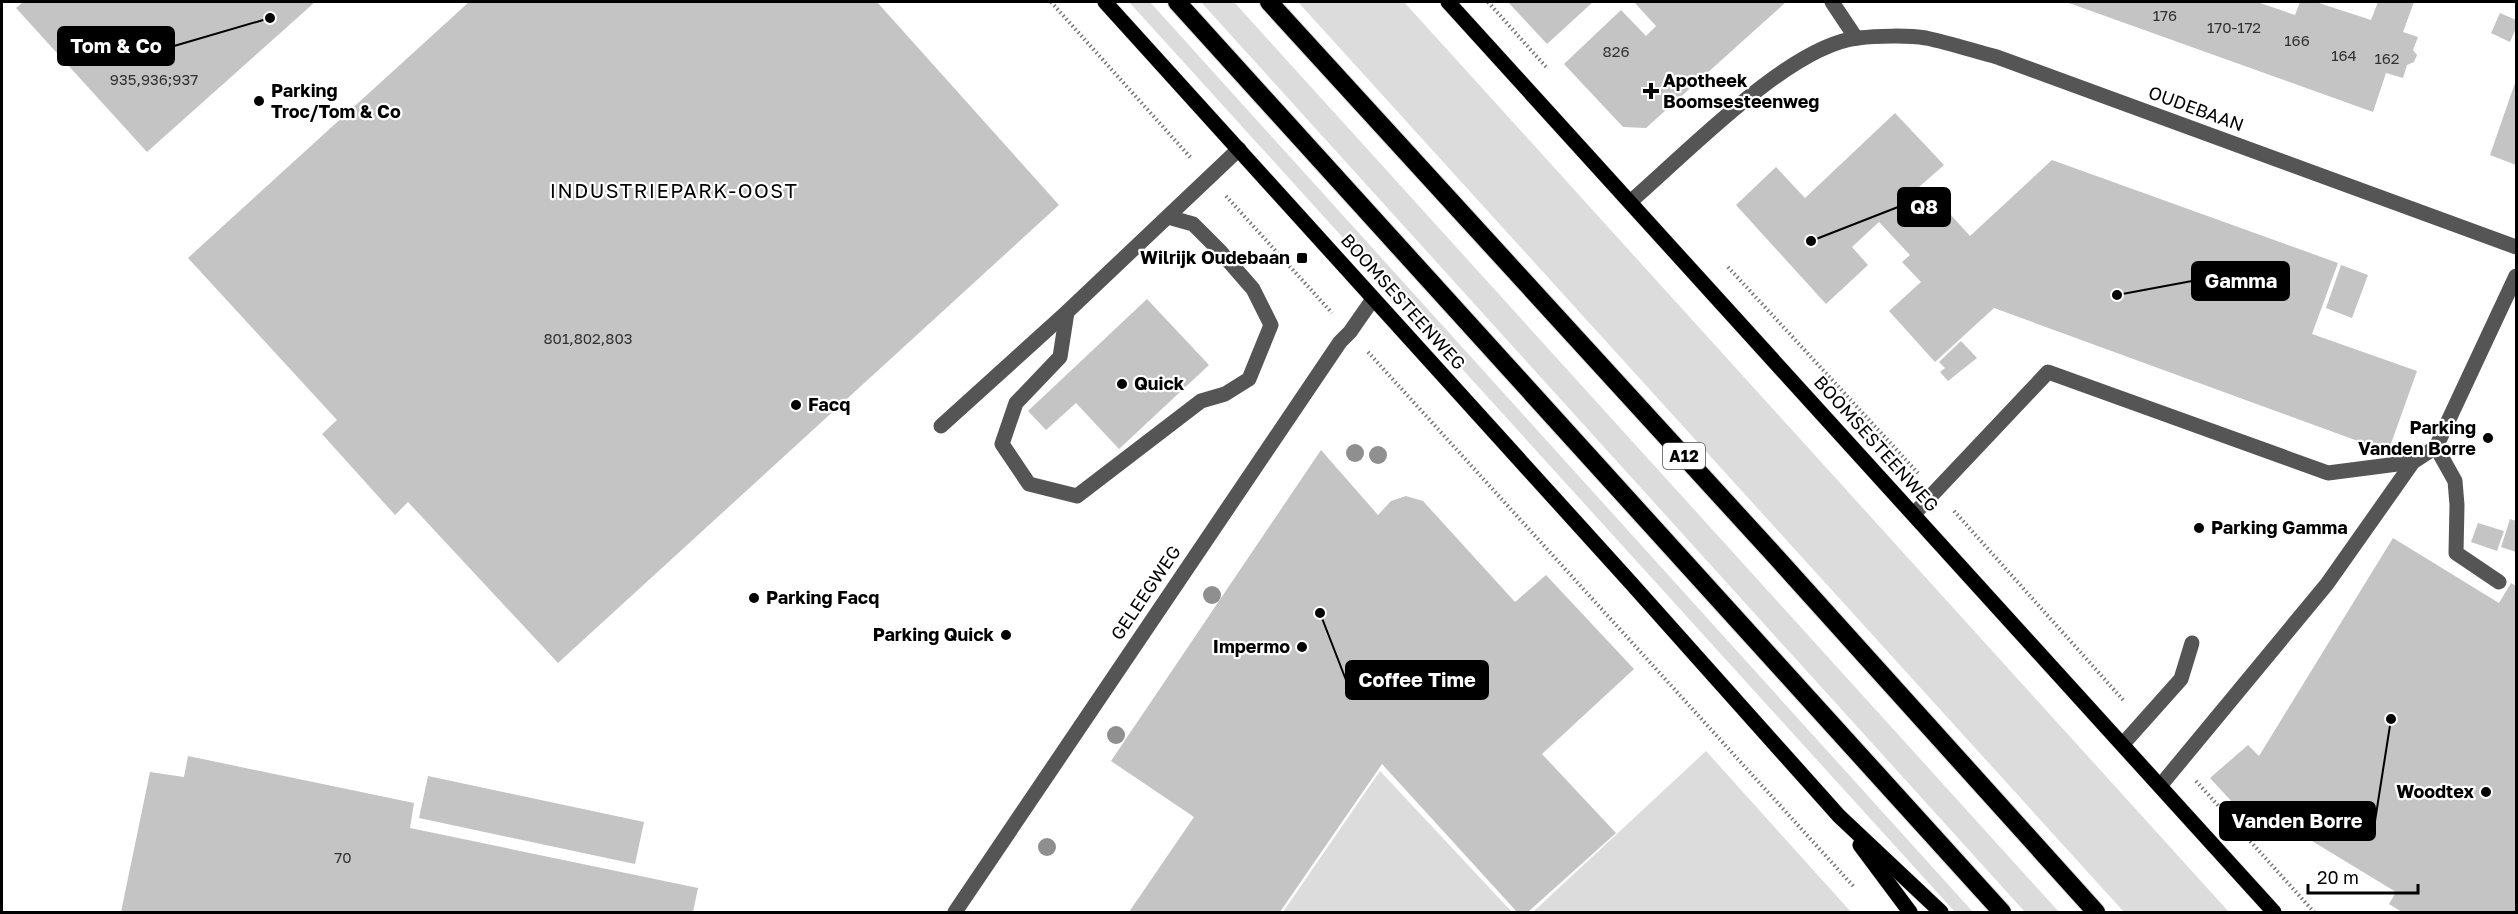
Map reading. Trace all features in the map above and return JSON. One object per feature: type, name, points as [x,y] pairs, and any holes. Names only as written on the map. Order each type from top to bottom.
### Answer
[{"type":"highway","points":[[1177,2],[2002,912]]},
{"type":"highway","name":"A12","points":[[1269,2],[1778,559],[2096,912]]},
{"type":"main road","name":"BOOMSESTEENWEG","points":[[1105,2],[1839,816],[1941,912]]},
{"type":"main road","name":"BOOMSESTEENWEG","points":[[1448,2],[2274,912]]},
{"type":"main road","name":"BOOMSESTEENWEG","points":[[1839,816],[1910,912]]},
{"type":"street","points":[[1832,2],[1856,38]]},
{"type":"street","name":"OUDEBAAN","points":[[1630,202],[1747,99],[1790,65],[1856,38],[1924,38],[1997,57],[2517,247]]},
{"type":"street","points":[[941,426],[1067,312],[1239,149]]},
{"type":"street","points":[[1067,312],[1060,357],[1016,403],[1002,444],[1029,484],[1077,496],[1201,401],[1225,394],[1249,379],[1271,325],[1253,290],[1219,250],[1193,224],[1168,217]]},
{"type":"street","points":[[2160,786],[2236,692],[2293,628],[2413,462],[2436,447],[2517,276]]},
{"type":"street","name":"GELEEGWEG","points":[[955,912],[1340,342],[1350,332],[1373,298]]},
{"type":"street","points":[[1914,514],[2048,372],[2328,473],[2413,462]]},
{"type":"street","points":[[2436,447],[2455,481],[2456,553],[2499,582]]},
{"type":"street","points":[[2123,744],[2181,679],[2192,643]]},
{"type":"path","points":[[1488,2],[1550,71]]},
{"type":"path","points":[[1725,263],[2144,723]]},
{"type":"path","points":[[1350,332],[1863,896]]},
{"type":"path","points":[[2180,764],[2314,912]]},
{"type":"shaded area","points":[[1129,2],[1150,2],[1973,912],[1955,912]]},
{"type":"shaded area","points":[[1201,2],[1234,2],[2059,912],[2025,912]]},
{"type":"shaded area","points":[[1298,2],[1404,2],[2229,912],[2124,912]]},
{"type":"shaded area","points":[[1706,751],[1851,912],[1533,912]]},
{"type":"shaded area","points":[[1380,771],[1512,912],[1283,912]]},
{"type":"building","points":[[23,2],[315,2],[147,152],[16,8]]},
{"type":"building","points":[[469,2],[877,2],[1059,205],[558,663],[408,502],[395,515],[322,434],[337,420],[188,258]]},
{"type":"building","points":[[1508,2],[1593,2],[1547,44]]},
{"type":"building","points":[[1634,2],[1786,2],[1646,128],[1623,127],[1564,64],[1621,10],[1646,36],[1656,26]]},
{"type":"building","points":[[2066,2],[2257,2],[2295,15],[2300,2],[2316,2],[2371,20],[2378,2],[2414,2],[2403,32],[2418,37],[2413,50],[2417,55],[2414,62],[2407,65],[2403,78],[2386,73],[2373,112]]},
{"type":"building","points":[[2500,13],[2516,20],[2516,28],[2510,42],[2491,33]]},
{"type":"building","points":[[2516,80],[2516,165],[2490,155]]},
{"type":"building","points":[[1895,113],[1944,165],[1919,187],[1948,219],[1951,215],[1970,236],[2052,160],[2338,263],[2312,334],[2417,371],[2388,452],[1994,308],[1935,362],[1889,311],[1921,282],[1902,262],[1910,255],[1879,222],[1852,247],[1868,265],[1826,304],[1736,205],[1776,167],[1805,198]]},
{"type":"building","points":[[2341,265],[2368,275],[2352,318],[2326,308]]},
{"type":"building","name":"Quick","points":[[1147,299],[1209,365],[1119,449],[1076,403],[1046,430],[1028,411]]},
{"type":"building","points":[[1961,341],[1977,358],[1948,381],[1940,372],[1945,368],[1939,362]]},
{"type":"building","name":"Impermo","points":[[1321,450],[1378,515],[1391,501],[1406,496],[1423,501],[1515,602],[1546,575],[1634,669],[1542,754],[1616,833],[1528,912],[1517,912],[1382,764],[1280,912],[1129,912],[1194,817],[1111,761]]},
{"type":"building","points":[[2510,519],[2516,521],[2516,552],[2501,547]]},
{"type":"building","points":[[2478,523],[2504,531],[2497,551],[2471,542]]},
{"type":"building","points":[[2393,538],[2499,603],[2511,583],[2516,586],[2516,912],[2402,912],[2389,904],[2396,892],[2269,815],[2233,803],[2210,778],[2248,745],[2259,756]]},
{"type":"building","points":[[188,756],[414,803],[410,828],[698,888],[693,912],[121,912],[150,772],[184,777]]},
{"type":"building","points":[[428,776],[644,822],[635,864],[419,818]]},
{"type":"place","name":"Tom & Co","points":[[270,18]]},
{"type":"place","name":"Apotheek Boomsesteenweg","points":[[1651,91]]},
{"type":"place","name":"Parking Troc/Tom & Co","points":[[259,101]]},
{"type":"place","name":"Q8","points":[[1811,241]]},
{"type":"place","name":"Wilrijk Oudebaan","points":[[1302,258]]},
{"type":"place","name":"Gamma","points":[[2117,295]]},
{"type":"place","name":"Quick","points":[[1122,384]]},
{"type":"place","name":"Facq","points":[[796,405]]},
{"type":"place","name":"Parking Vanden Borre","points":[[2488,438]]},
{"type":"place","name":"Parking Gamma","points":[[2199,528]]},
{"type":"place","name":"Parking Facq","points":[[754,598]]},
{"type":"place","name":"Coffee Time","points":[[1320,613]]},
{"type":"place","name":"Parking Quick","points":[[1006,635]]},
{"type":"place","name":"Impermo","points":[[1302,647]]},
{"type":"place","name":"Vanden Borre","points":[[2391,719]]},
{"type":"place","name":"Woodtex","points":[[2486,792]]},
{"type":"district","name":"INDUSTRIEPARK-OOST","points":[[674,191]]}]
